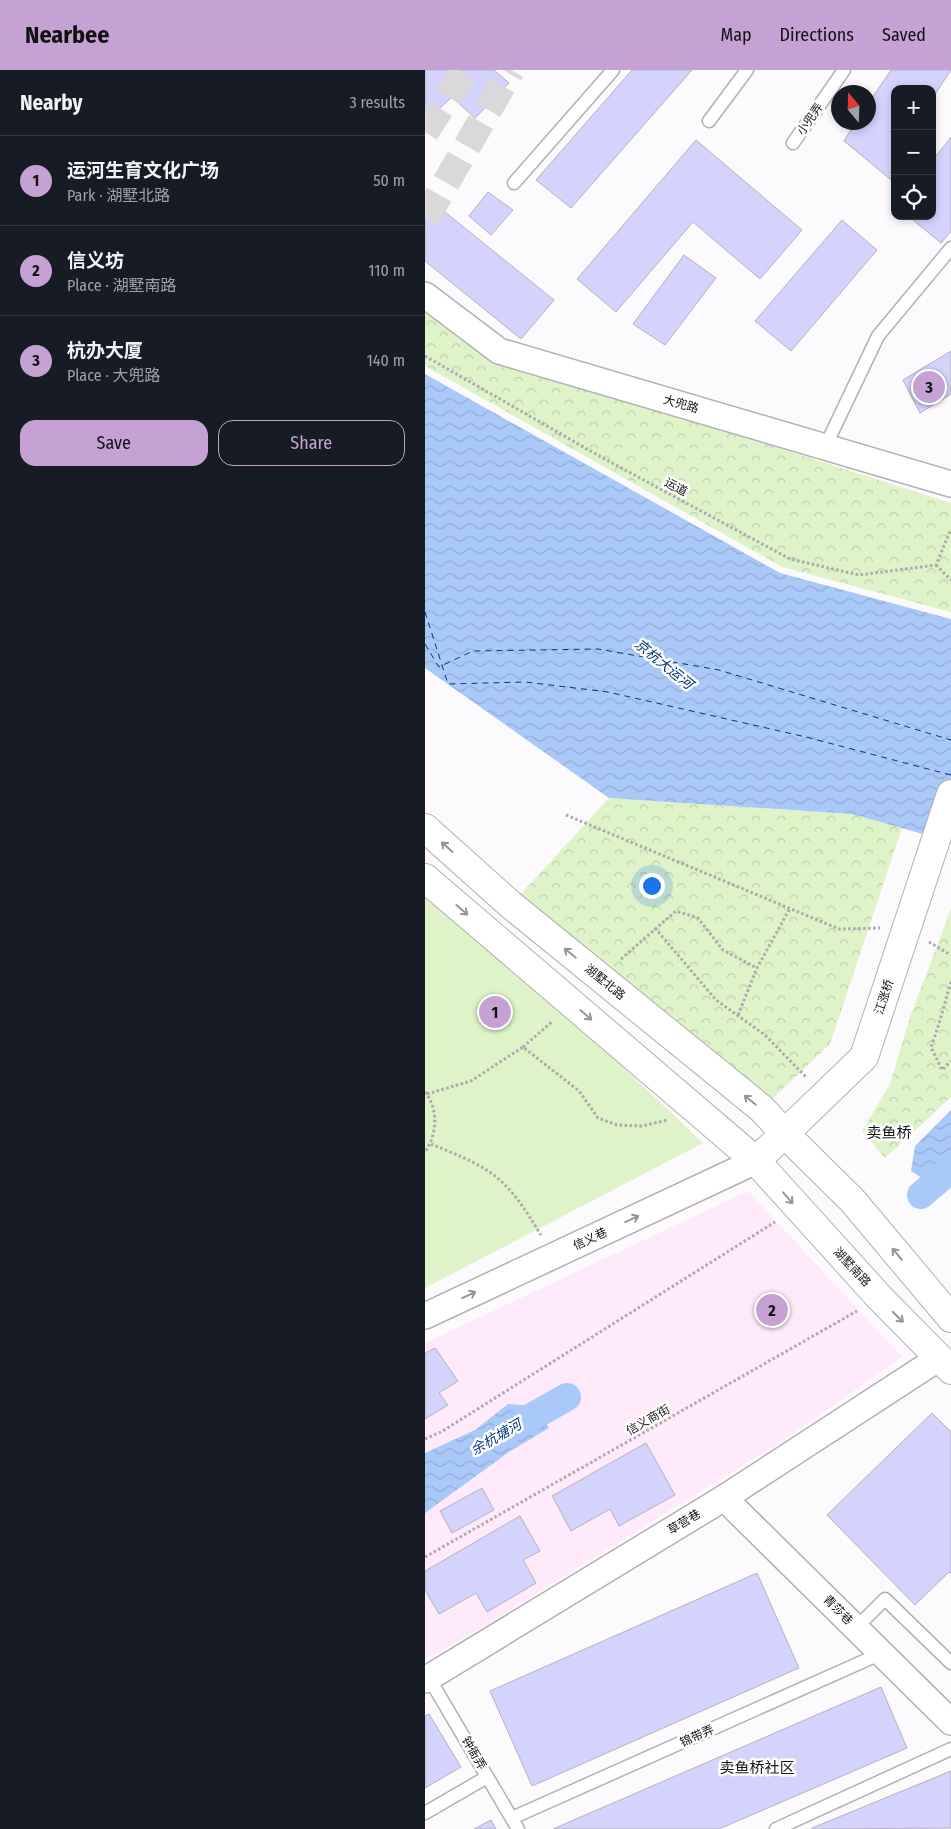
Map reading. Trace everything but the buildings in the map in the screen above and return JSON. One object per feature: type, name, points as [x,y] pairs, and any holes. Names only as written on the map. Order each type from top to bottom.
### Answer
[{"type":"main road","name":"江涨桥","points":[[756,1161],[864,1057],[951,794]]},
{"type":"main road","name":"湖墅北路","points":[[425,828],[511,905],[762,1109],[785,1134]]},
{"type":"main road","points":[[425,878],[756,1161]]},
{"type":"main road","points":[[785,1134],[852,1200],[951,1318]]},
{"type":"main road","name":"湖墅南路","points":[[756,1161],[797,1209],[945,1364]]},
{"type":"street","name":"大兜路","points":[[425,296],[499,351],[951,484]]},
{"type":"street","name":"信义巷","points":[[425,1316],[756,1161]]},
{"type":"street","name":"草营巷","points":[[427,1679],[945,1364]]},
{"type":"street","name":"青莎巷","points":[[724,1498],[951,1722]]},
{"type":"lane","points":[[514,183],[613,70]]},
{"type":"lane","points":[[709,121],[747,70]]},
{"type":"lane","name":"小兜弄","points":[[793,144],[844,70]]},
{"type":"lane","points":[[825,447],[878,336],[951,248]]},
{"type":"lane","points":[[856,1628],[885,1599],[951,1663]]},
{"type":"lane","name":"锦带弄","points":[[515,1824],[882,1653]]},
{"type":"lane","name":"钟衙弄","points":[[427,1679],[515,1824]]},
{"type":"lane","points":[[776,1829],[801,1824],[951,1749]]},
{"type":"lane","points":[[425,1813],[487,1777]]},
{"type":"path","name":"运道","points":[[425,356],[601,457],[790,559],[859,575],[936,564]]},
{"type":"path","points":[[951,529],[936,564],[951,580]]},
{"type":"path","points":[[565,815],[839,929],[907,928]]},
{"type":"path","points":[[738,1015],[757,968],[789,908]]},
{"type":"path","points":[[600,978],[676,911],[698,918],[723,950],[757,968]]},
{"type":"path","points":[[655,928],[716,1000],[765,1035],[824,1096]]},
{"type":"path","points":[[951,982],[931,1047],[942,1070],[951,1061]]},
{"type":"path","points":[[425,1152],[431,1144],[435,1127],[434,1110],[426,1093],[471,1081],[523,1047],[573,1004]]},
{"type":"path","points":[[523,1047],[579,1092],[598,1118],[617,1126],[642,1126],[700,1113]]},
{"type":"path","points":[[431,1144],[477,1164],[501,1181],[519,1200],[555,1255]]},
{"type":"path","points":[[425,1439],[441,1432],[797,1209]]},
{"type":"path","name":"信义商街","points":[[425,1557],[880,1298]]},
{"type":"shaded area","points":[[748,1191],[902,1357],[784,1440],[484,1626],[425,1660],[425,1343]]},
{"type":"green space","points":[[425,307],[491,357],[518,370],[581,385],[951,503],[951,612],[782,567],[425,366]]},
{"type":"green space","points":[[609,798],[852,814],[902,828],[830,1044],[762,1109],[511,905]]},
{"type":"green space","points":[[425,879],[703,1143],[425,1288]]},
{"type":"green space","points":[[951,909],[951,1097],[885,1158],[862,1131],[890,1084],[910,1017]]},
{"type":"water","name":"京杭大运河","points":[[425,374],[780,573],[951,619],[951,842],[852,814],[609,798],[425,668]]},
{"type":"water","points":[[951,1110],[951,1184],[942,1191],[911,1171],[915,1146]]},
{"type":"water","points":[[508,1404],[535,1406],[549,1428],[509,1452],[425,1513],[425,1453],[475,1430]]},
{"type":"waterway","name":"余杭塘河","points":[[921,1195],[951,1169]]},
{"type":"waterway","name":"余杭塘河","points":[[507,1431],[567,1397]]},
{"type":"ferry route","points":[[425,612],[448,684],[525,682],[608,692],[806,737],[951,775]]},
{"type":"ferry route","points":[[425,644],[439,667],[473,651],[598,649],[719,670],[951,740]]},
{"type":"tunnel","points":[[425,132],[465,70]]},
{"type":"tunnel","points":[[425,219],[511,70]]},
{"type":"place","name":"杭办大厦","points":[[929,387]]},
{"type":"place","name":"运河生育文化广场","points":[[495,1012]]},
{"type":"place","name":"信义坊","points":[[772,1310]]},
{"type":"district","name":"卖鱼桥","points":[[889,1133]]},
{"type":"district","name":"卖鱼桥社区","points":[[757,1768]]}]
